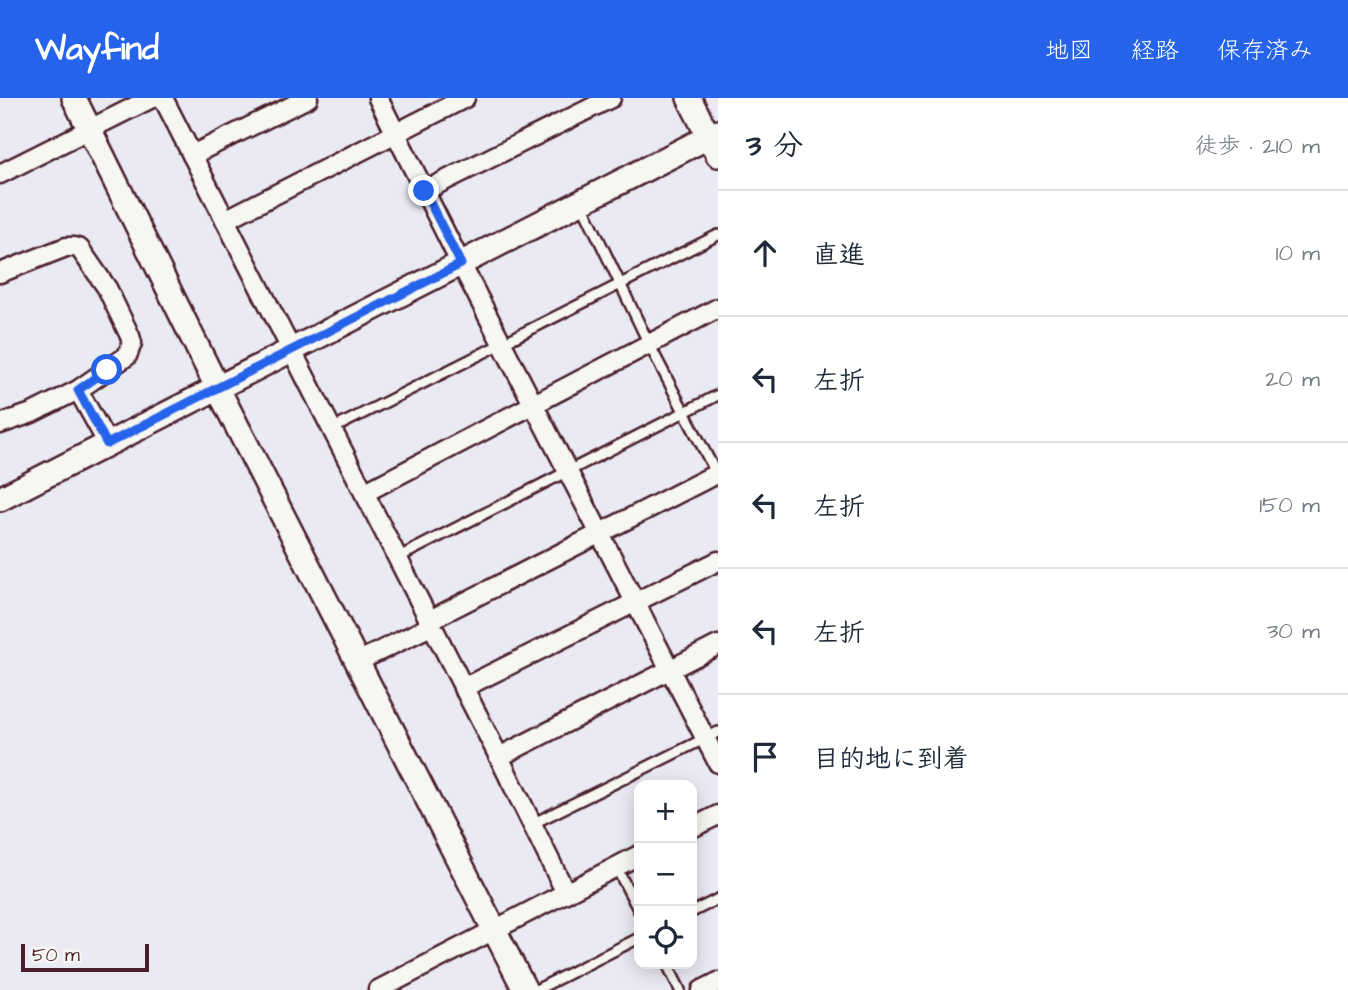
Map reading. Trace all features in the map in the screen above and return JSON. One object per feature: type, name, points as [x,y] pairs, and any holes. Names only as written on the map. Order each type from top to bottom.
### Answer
[{"type":"street","points":[[74,98],[218,389],[525,990]]},
{"type":"street","points":[[0,174],[152,98]]},
{"type":"street","points":[[163,98],[566,892]]},
{"type":"street","points":[[192,155],[308,98]]},
{"type":"street","points":[[377,98],[670,670],[712,735],[718,763]]},
{"type":"street","points":[[225,220],[465,98]]},
{"type":"street","points":[[424,191],[611,98]]},
{"type":"street","points":[[0,499],[580,201],[715,141],[689,98]]},
{"type":"street","points":[[0,273],[66,247],[80,249],[107,288],[132,343],[127,356],[78,390],[32,413],[0,424]]},
{"type":"street","points":[[364,493],[718,308]]},
{"type":"street","points":[[78,390],[107,444]]},
{"type":"street","points":[[357,663],[600,533],[718,474]]},
{"type":"street","points":[[463,688],[718,561]]},
{"type":"street","points":[[499,757],[718,645]]},
{"type":"street","points":[[697,826],[718,815]]},
{"type":"street","points":[[378,990],[634,858]]},
{"type":"street","points":[[702,990],[718,982]]},
{"type":"lane","points":[[580,201],[649,344],[718,474]]},
{"type":"lane","points":[[332,429],[718,235]]},
{"type":"lane","points":[[397,558],[718,395]]},
{"type":"lane","points":[[532,824],[712,735]]},
{"type":"lane","points":[[616,867],[636,906]]},
{"type":"lane","points":[[697,910],[718,899]]},
{"type":"lane","points":[[536,990],[634,941]]},
{"type":"lane","points":[[670,969],[680,990]]},
{"type":"route","points":[[107,370],[78,390],[107,444],[461,264],[424,191]]}]
